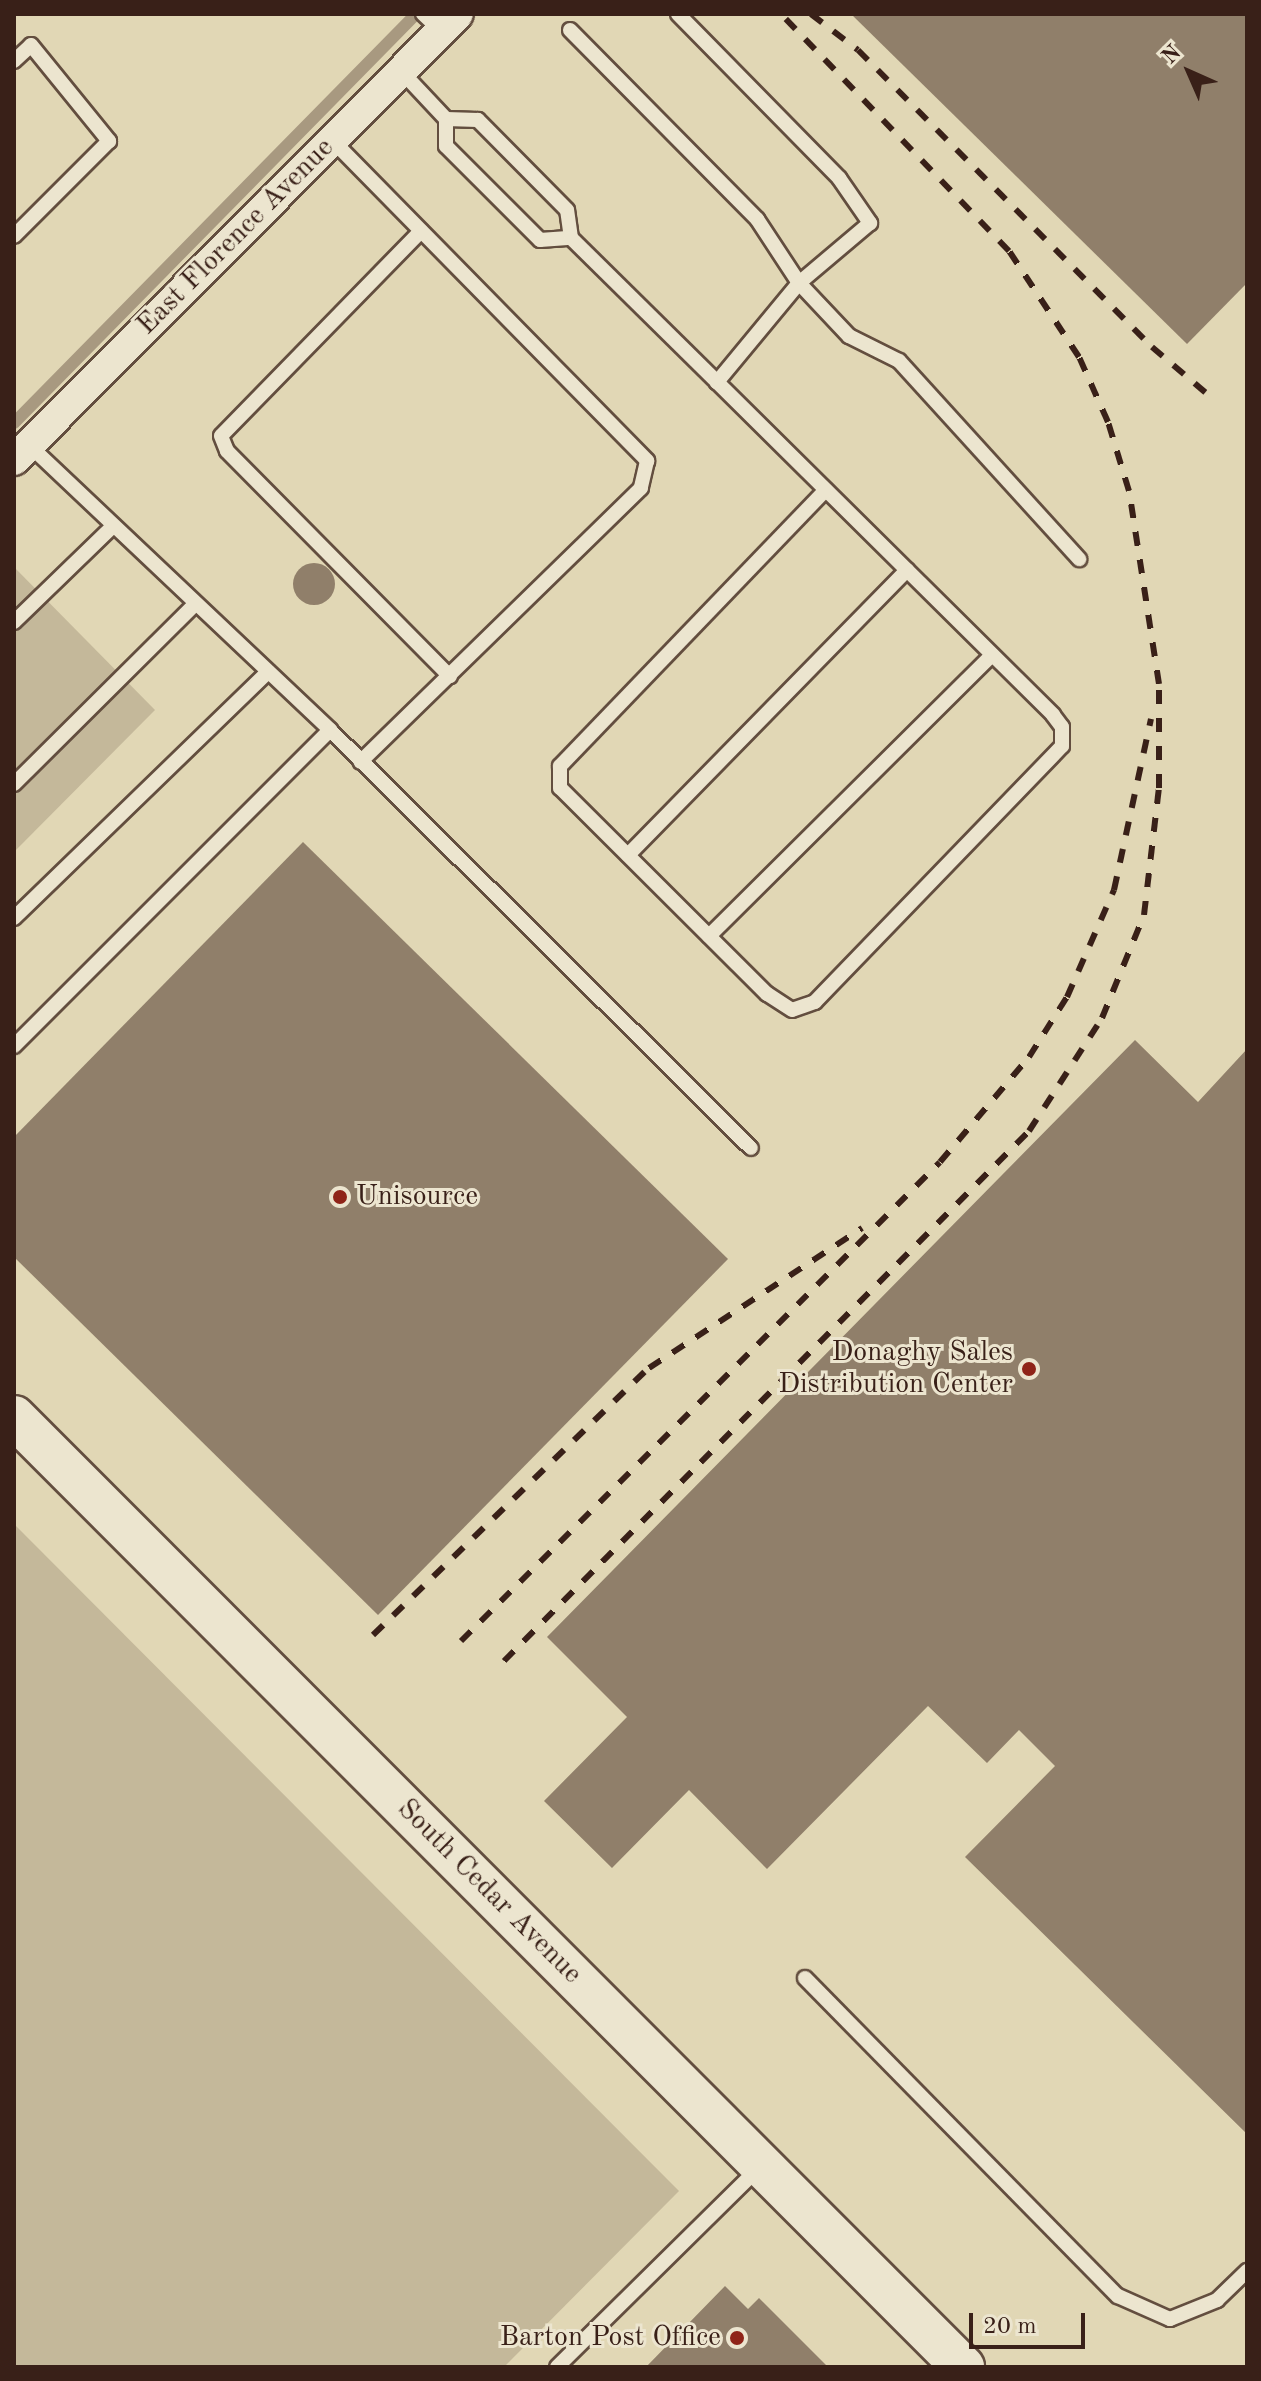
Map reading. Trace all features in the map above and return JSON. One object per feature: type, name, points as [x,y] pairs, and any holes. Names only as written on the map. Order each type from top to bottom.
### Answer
[{"type":"main road","name":"South Cedar Avenue","points":[[14,1417],[963,2367]]},
{"type":"street","name":"East Florence Avenue","points":[[21,452],[401,71],[440,20]]},
{"type":"lane","points":[[678,14],[839,178],[870,223],[799,283],[717,382]]},
{"type":"lane","points":[[570,30],[757,219],[799,283],[849,336],[899,361],[1079,559]]},
{"type":"lane","points":[[14,61],[31,45],[109,141],[14,236]]},
{"type":"lane","points":[[401,71],[446,119],[446,146],[540,240],[571,238]]},
{"type":"lane","points":[[446,119],[478,120],[567,210],[571,238],[907,570],[1062,727],[1062,746],[815,1002],[792,1010],[767,994],[560,788],[560,766],[826,490]]},
{"type":"lane","points":[[332,140],[647,461],[641,488],[360,762]]},
{"type":"lane","points":[[421,231],[221,436],[227,451],[450,676]]},
{"type":"lane","points":[[21,452],[113,526],[330,730],[751,1148]]},
{"type":"lane","points":[[14,622],[113,526]]},
{"type":"lane","points":[[628,855],[907,570]]},
{"type":"lane","points":[[14,784],[195,604]]},
{"type":"lane","points":[[709,936],[992,655]]},
{"type":"lane","points":[[14,918],[268,672]]},
{"type":"lane","points":[[14,1046],[330,730]]},
{"type":"lane","points":[[805,1978],[1118,2296],[1170,2319],[1217,2300],[1247,2271]]},
{"type":"lane","points":[[557,2367],[762,2165]]},
{"type":"shaded area","points":[[14,567],[155,710],[14,852]]},
{"type":"shaded area","points":[[14,1524],[679,2191],[504,2367],[14,2367]]},
{"type":"building","points":[[851,14],[1247,14],[1247,283],[1187,344]]},
{"type":"building","points":[[314,563],[329,569],[335,584],[329,599],[314,605],[299,599],[293,584],[299,569]]},
{"type":"building","name":"Unisource","points":[[303,842],[728,1259],[378,1615],[14,1257],[14,1137]]},
{"type":"building","name":"Donaghy Sales Distribution Center","points":[[1135,1040],[1198,1102],[1247,1049],[1247,2134],[965,1857],[1055,1766],[1019,1730],[987,1763],[928,1706],[767,1869],[689,1790],[612,1868],[544,1801],[627,1717],[547,1637]]},
{"type":"building","name":"Barton Post Office","points":[[725,2286],[748,2309],[759,2298],[828,2367],[646,2367]]},
{"type":"waterway","points":[[14,423],[416,14]]},
{"type":"railway","points":[[504,1661],[1029,1131],[1102,1018],[1144,915],[1159,788],[1159,684],[1129,491],[1108,422],[1079,357],[1009,251],[781,14]]},
{"type":"railway","points":[[811,14],[858,50],[1152,347],[1213,399]]},
{"type":"railway","points":[[461,1641],[940,1162],[1029,1057],[1067,997],[1114,890],[1151,719]]},
{"type":"railway","points":[[373,1635],[649,1368],[862,1228]]},
{"type":"place","name":"Unisource","points":[[340,1197]]},
{"type":"place","name":"Donaghy Sales Distribution Center","points":[[1029,1369]]},
{"type":"place","name":"Barton Post Office","points":[[737,2338]]}]
